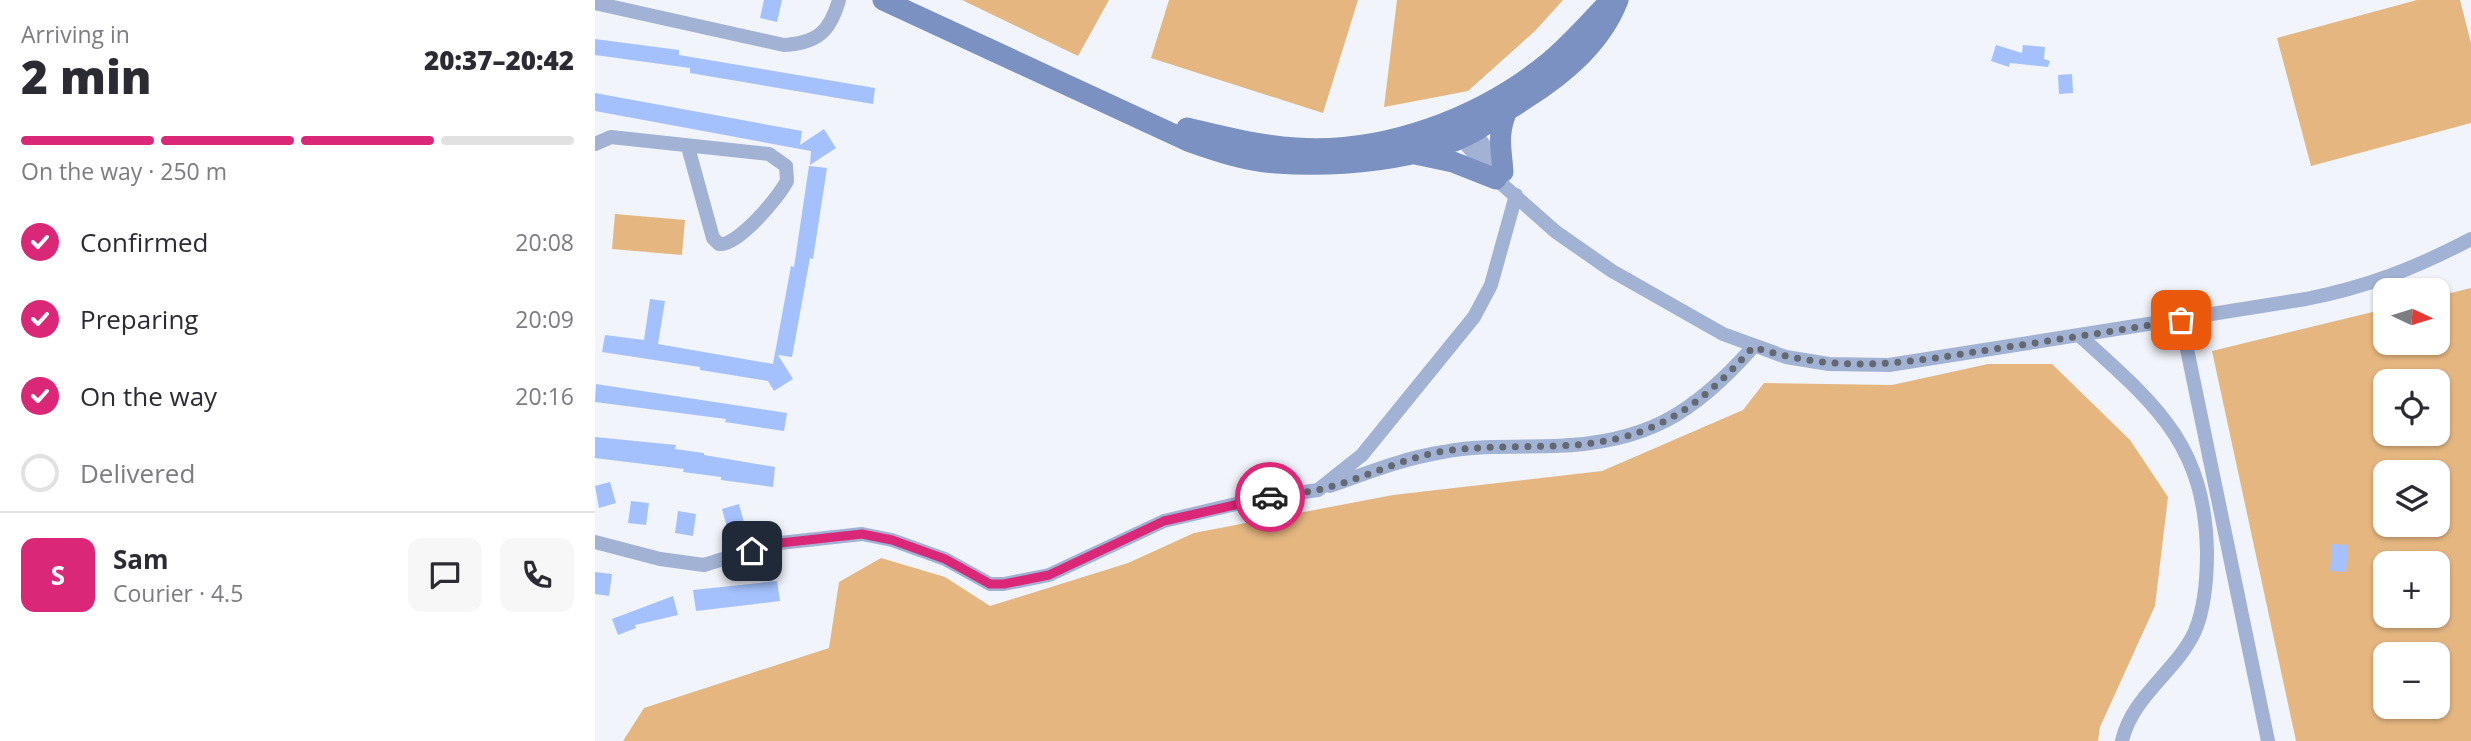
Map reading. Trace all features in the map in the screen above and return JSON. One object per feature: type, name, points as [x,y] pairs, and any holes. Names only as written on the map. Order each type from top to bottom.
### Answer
[{"type":"street","points":[[595,4],[784,45],[803,44],[828,28],[839,0]]},
{"type":"street","points":[[883,0],[1130,114],[1217,151],[1274,163],[1351,162],[1411,154],[1453,162],[1506,184]]},
{"type":"street","points":[[1411,154],[1461,126],[1525,81],[1550,61],[1611,0]]},
{"type":"street","points":[[1130,114],[1229,138],[1297,148],[1364,145],[1461,126],[1507,110],[1559,75],[1581,57],[1602,30],[1618,0]]},
{"type":"street","points":[[1318,490],[1362,455],[1474,317],[1491,285],[1506,184],[1499,144],[1500,127],[1507,110]]},
{"type":"street","points":[[1461,126],[1506,184],[1556,232],[1612,271],[1723,334],[1753,347],[1786,357],[1829,364],[1889,365],[2080,337],[2342,292],[2401,274],[2471,239]]},
{"type":"street","points":[[595,144],[611,137],[769,154],[786,166],[787,181],[754,222],[730,243],[719,244],[713,238],[688,147]]},
{"type":"street","points":[[2181,320],[2268,741]]},
{"type":"street","points":[[2080,337],[2140,390],[2167,421],[2185,452],[2200,492],[2206,528],[2207,571],[2201,611],[2194,633],[2147,692],[2122,741]]},
{"type":"street","points":[[595,542],[660,559],[704,565],[771,544],[862,534],[892,540],[945,559],[990,584],[1004,584],[1049,575],[1164,521],[1261,498],[1318,490],[1442,452],[1585,444],[1627,438],[1658,427],[1688,408],[1735,367],[1753,347]]},
{"type":"shaded area","points":[[962,0],[1109,0],[1078,56]]},
{"type":"shaded area","points":[[1169,0],[1358,0],[1323,113],[1151,58]]},
{"type":"shaded area","points":[[1397,0],[1563,0],[1535,31],[1468,91],[1384,107]]},
{"type":"shaded area","points":[[2417,0],[2460,0],[2471,43],[2471,123],[2311,166],[2277,38]]},
{"type":"shaded area","points":[[615,214],[685,220],[682,255],[612,249]]},
{"type":"shaded area","points":[[2471,288],[2471,741],[2296,741],[2212,351],[2373,312],[2373,355],[2450,355],[2450,293]]},
{"type":"shaded area","points":[[1988,364],[2052,364],[2130,440],[2168,497],[2155,606],[2100,727],[2098,741],[623,741],[644,708],[829,648],[839,582],[881,558],[945,577],[990,606],[1128,563],[1194,533],[1393,495],[1602,471],[1743,410],[1764,383],[1892,385]]},
{"type":"building","points":[[764,0],[782,0],[777,22],[760,18]]},
{"type":"building","points":[[595,39],[679,50],[679,55],[875,88],[873,104],[690,73],[690,68],[595,55]]},
{"type":"building","points":[[1996,45],[2022,53],[2023,45],[2045,47],[2044,59],[2050,61],[2048,67],[2010,63],[2009,67],[1991,61]]},
{"type":"building","points":[[2072,74],[2073,93],[2059,94],[2058,75]]},
{"type":"building","points":[[595,93],[802,131],[800,145],[824,129],[836,148],[810,165],[811,151],[595,111]]},
{"type":"building","points":[[809,166],[827,168],[813,259],[810,258],[792,357],[778,355],[793,379],[774,391],[768,381],[602,352],[605,335],[644,340],[650,299],[665,301],[658,344],[773,364],[791,266],[794,267]]},
{"type":"building","points":[[596,384],[787,413],[784,431],[725,422],[726,419],[595,402]]},
{"type":"building","points":[[595,437],[676,445],[675,449],[775,467],[773,487],[721,480],[721,477],[683,472],[684,469],[595,458]]},
{"type":"building","points":[[610,482],[616,503],[599,508],[595,486]]},
{"type":"building","points":[[631,501],[649,503],[646,525],[628,523]]},
{"type":"building","points":[[739,504],[745,526],[728,531],[722,509]]},
{"type":"building","points":[[678,511],[696,514],[693,536],[675,533]]},
{"type":"building","points":[[2332,544],[2348,545],[2346,572],[2330,571]]},
{"type":"building","points":[[595,572],[612,574],[609,596],[595,594]]},
{"type":"building","points":[[777,581],[780,601],[696,611],[693,590]]},
{"type":"building","points":[[673,596],[678,615],[635,625],[636,628],[618,635],[612,619]]},
{"type":"way so far","points":[[1270,497],[1318,490],[1395,464],[1442,452],[1585,444],[1627,438],[1658,427],[1688,408],[1735,367],[1753,347],[1786,357],[1829,364],[1889,365],[2181,320]]},
{"type":"route","points":[[752,551],[771,544],[862,534],[892,540],[945,559],[990,584],[1004,584],[1049,575],[1164,521],[1270,497]]}]
